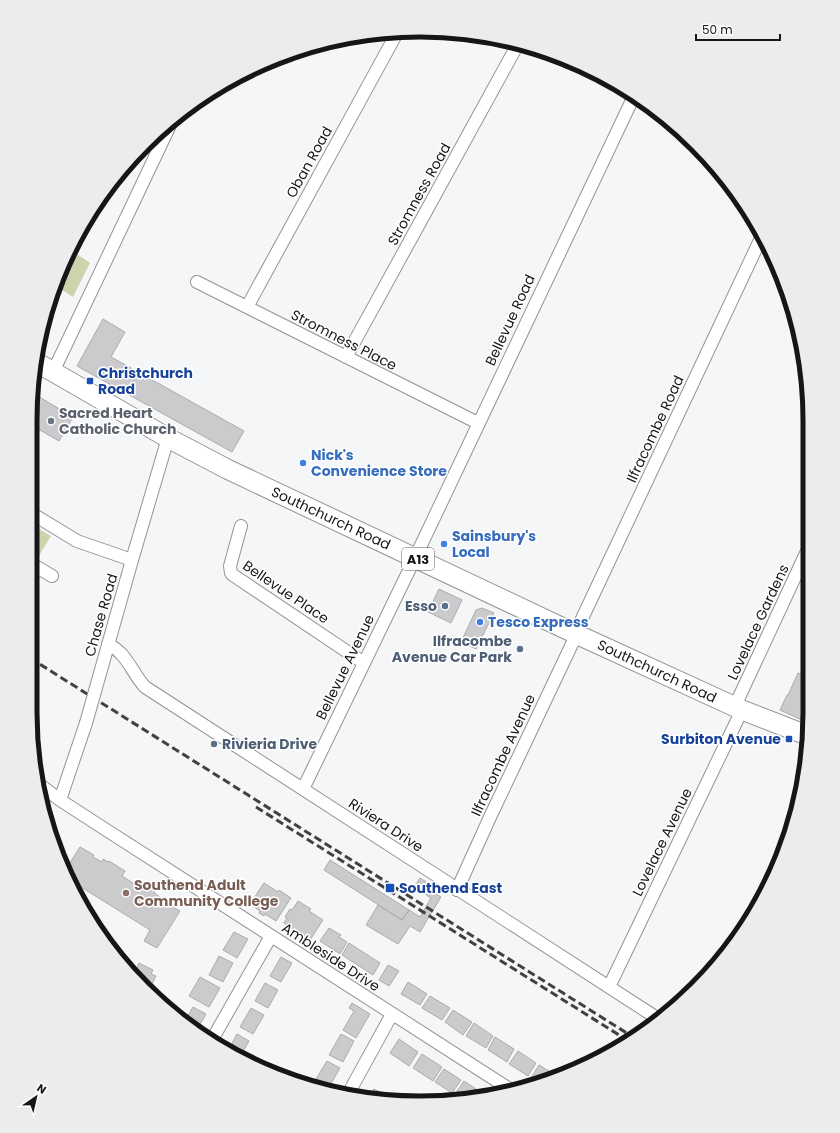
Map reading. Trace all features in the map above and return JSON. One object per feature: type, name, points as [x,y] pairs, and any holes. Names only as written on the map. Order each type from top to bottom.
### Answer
[{"type":"main road","name":"Southchurch Road","points":[[41,365],[168,438],[227,469],[576,634],[738,708],[802,733]]},
{"type":"street","name":"Oban Road","points":[[247,307],[394,38]]},
{"type":"street","name":"Stromness Road","points":[[346,357],[515,49]]},
{"type":"street","name":"Bellevue Road","points":[[415,558],[632,101]]},
{"type":"street","points":[[53,372],[166,133]]},
{"type":"street","name":"Ilfracombe Road","points":[[576,634],[760,243]]},
{"type":"street","name":"Stromness Place","points":[[197,282],[478,423]]},
{"type":"street","name":"Chase Road","points":[[60,800],[86,723],[168,438]]},
{"type":"street","points":[[37,517],[77,541],[132,560]]},
{"type":"street","name":"Bellevue Place","points":[[240,526],[230,566],[233,575],[364,663]]},
{"type":"street","name":"Bellevue Avenue","points":[[303,789],[415,558]]},
{"type":"street","name":"Lovelace Gardens","points":[[738,708],[803,560]]},
{"type":"street","points":[[37,567],[52,576]]},
{"type":"street","name":"Ilfracombe Avenue","points":[[457,890],[576,634]]},
{"type":"street","name":"Riviera Drive","points":[[108,644],[115,647],[121,653],[144,687],[654,1016]]},
{"type":"street","name":"Lovelace Avenue","points":[[609,987],[738,708]]},
{"type":"street","name":"Ambleside Drive","points":[[44,788],[60,800],[505,1086]]},
{"type":"street","points":[[214,1036],[271,936]]},
{"type":"street","points":[[350,1090],[392,1014]]},
{"type":"green space","points":[[75,253],[90,263],[73,297],[60,288]]},
{"type":"green space","points":[[37,528],[51,536],[37,559]]},
{"type":"building","points":[[103,319],[125,332],[111,357],[244,431],[232,452],[77,366]]},
{"type":"building","name":"Sacred Heart Catholic Church","points":[[38,396],[73,417],[59,441],[37,428]]},
{"type":"building","name":"Esso","points":[[439,589],[462,600],[451,623],[428,612]]},
{"type":"building","name":"Tesco Express","points":[[482,608],[494,613],[476,649],[461,642],[476,610]]},
{"type":"building","points":[[798,673],[803,675],[802,720],[780,710]]},
{"type":"building","points":[[80,847],[94,855],[93,857],[102,862],[103,859],[108,862],[109,861],[125,871],[122,876],[138,886],[141,881],[156,890],[154,893],[160,897],[159,899],[180,911],[157,948],[144,941],[150,930],[78,885],[68,865]]},
{"type":"building","points":[[330,860],[409,910],[402,920],[324,870]]},
{"type":"building","points":[[420,878],[434,887],[431,892],[417,883]]},
{"type":"building","points":[[264,883],[291,898],[276,921],[265,914],[264,916],[259,913],[260,911],[250,904]]},
{"type":"building","points":[[417,883],[441,897],[420,932],[410,926],[398,944],[366,925],[378,905],[402,920],[409,910],[420,917],[431,898],[414,887]]},
{"type":"building","points":[[298,901],[311,909],[309,911],[323,920],[310,940],[298,932],[296,933],[292,931],[293,929],[284,923],[287,918],[285,917],[290,909],[292,910]]},
{"type":"building","points":[[329,928],[341,935],[339,937],[347,942],[340,954],[320,941]]},
{"type":"building","points":[[234,932],[248,939],[237,958],[223,950]]},
{"type":"building","points":[[349,943],[380,963],[373,975],[342,955]]},
{"type":"building","points":[[219,956],[233,963],[223,982],[209,975]]},
{"type":"building","points":[[281,957],[292,963],[281,982],[270,976]]},
{"type":"building","points":[[139,963],[153,970],[151,974],[156,976],[151,986],[149,984],[136,970]]},
{"type":"building","points":[[388,965],[399,971],[389,986],[379,980]]},
{"type":"building","points":[[200,977],[220,988],[209,1007],[189,996]]},
{"type":"building","points":[[408,982],[427,994],[420,1005],[401,994]]},
{"type":"building","points":[[265,983],[278,990],[268,1008],[255,1001]]},
{"type":"building","points":[[430,996],[450,1008],[442,1020],[422,1008]]},
{"type":"building","points":[[352,1003],[370,1014],[356,1038],[343,1030],[354,1011],[349,1008]]},
{"type":"building","points":[[193,1007],[206,1014],[199,1026],[187,1017]]},
{"type":"building","points":[[251,1008],[264,1015],[253,1034],[240,1027]]},
{"type":"building","points":[[453,1010],[472,1022],[463,1035],[445,1022]]},
{"type":"building","points":[[474,1023],[493,1036],[486,1048],[466,1036]]},
{"type":"building","points":[[237,1034],[249,1041],[242,1053],[230,1046]]},
{"type":"building","points":[[341,1034],[354,1041],[343,1062],[329,1055]]},
{"type":"building","points":[[495,1037],[514,1049],[507,1062],[488,1050]]},
{"type":"building","points":[[399,1039],[418,1052],[409,1066],[390,1053]]},
{"type":"building","points":[[518,1051],[536,1063],[528,1076],[509,1064]]},
{"type":"building","points":[[422,1054],[442,1067],[433,1081],[413,1068]]},
{"type":"building","points":[[327,1061],[340,1068],[330,1085],[316,1079]]},
{"type":"building","points":[[539,1065],[552,1073],[533,1079],[531,1078]]},
{"type":"building","points":[[444,1069],[461,1080],[452,1093],[435,1082]]},
{"type":"building","points":[[464,1081],[480,1091],[470,1093],[455,1094]]},
{"type":"building","points":[[374,1089],[384,1094],[371,1093]]},
{"type":"railway","points":[[37,662],[628,1034]]},
{"type":"railway","points":[[256,807],[623,1038]]},
{"type":"place","name":"Christchurch Road","points":[[90,381]]},
{"type":"place","name":"Sacred Heart Catholic Church","points":[[51,421]]},
{"type":"place","name":"Nick's Convenience Store","points":[[303,463]]},
{"type":"place","name":"Sainsbury's Local","points":[[444,544]]},
{"type":"place","name":"Esso","points":[[445,606]]},
{"type":"place","name":"Tesco Express","points":[[480,622]]},
{"type":"place","name":"Ilfracombe Avenue Car Park","points":[[520,649]]},
{"type":"place","name":"Surbiton Avenue","points":[[789,739]]},
{"type":"place","name":"Rivieria Drive","points":[[214,744]]},
{"type":"place","name":"Southend East","points":[[390,888]]},
{"type":"place","name":"Southend Adult Community College","points":[[126,893]]}]
